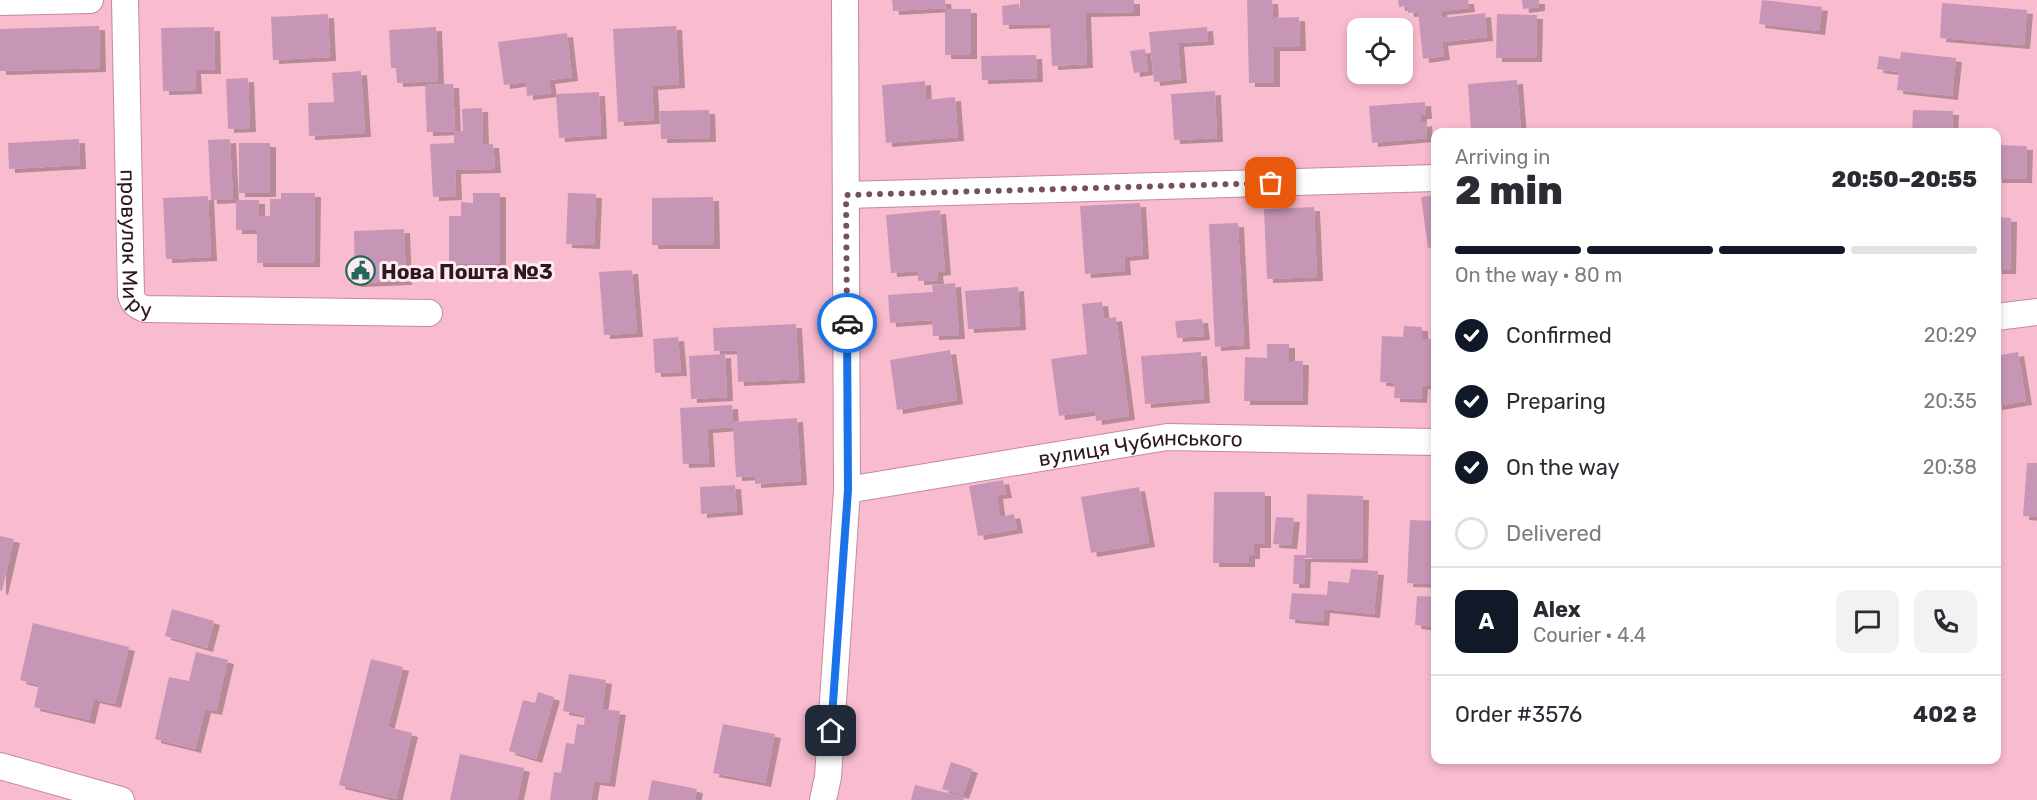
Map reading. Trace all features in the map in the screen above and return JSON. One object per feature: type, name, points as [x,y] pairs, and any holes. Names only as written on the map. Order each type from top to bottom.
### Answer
[{"type":"street","points":[[0,2],[90,0]]},
{"type":"street","name":"провулок Миру","points":[[124,0],[131,295],[138,307],[145,309],[429,313]]},
{"type":"street","points":[[823,800],[828,777],[848,490],[845,0]]},
{"type":"street","points":[[846,195],[1431,178]]},
{"type":"street","points":[[2001,316],[2037,312]]},
{"type":"street","name":"вулиця Чубинського","points":[[848,490],[1167,437],[1431,442]]},
{"type":"street","points":[[0,766],[121,800]]},
{"type":"building","points":[[892,0],[945,0],[946,8],[893,11]]},
{"type":"building","points":[[1020,0],[1134,0],[1134,12],[1085,13],[1087,64],[1052,66],[1050,24],[1003,25],[1002,6],[1019,4],[1020,15]]},
{"type":"building","points":[[1247,0],[1272,0],[1273,18],[1299,17],[1300,47],[1274,47],[1274,83],[1249,83]]},
{"type":"building","points":[[1398,0],[1468,0],[1469,8],[1441,11],[1442,18],[1485,13],[1487,37],[1442,42],[1444,56],[1423,59],[1418,12],[1408,13],[1407,6],[1399,7]]},
{"type":"building","points":[[1522,0],[1539,0],[1539,7],[1523,9]]},
{"type":"building","points":[[1762,0],[1822,7],[1819,31],[1759,24]]},
{"type":"building","points":[[1942,3],[2027,10],[2024,45],[1940,38]]},
{"type":"building","points":[[945,9],[971,9],[971,55],[945,55]]},
{"type":"building","points":[[328,14],[330,57],[273,60],[271,17]]},
{"type":"building","points":[[1497,14],[1537,15],[1536,58],[1496,58]]},
{"type":"building","points":[[99,26],[100,68],[0,71],[0,29]]},
{"type":"building","points":[[676,26],[679,84],[652,86],[654,120],[618,122],[613,29]]},
{"type":"building","points":[[214,27],[215,70],[195,70],[196,90],[163,91],[161,28]]},
{"type":"building","points":[[436,27],[438,81],[397,83],[396,68],[391,68],[389,30]]},
{"type":"building","points":[[1207,27],[1208,41],[1178,43],[1181,79],[1154,82],[1149,32]]},
{"type":"building","points":[[567,33],[572,77],[549,80],[551,93],[527,96],[526,82],[504,85],[498,42]]},
{"type":"building","points":[[1145,49],[1148,71],[1134,73],[1130,51]]},
{"type":"building","points":[[1901,52],[1956,58],[1952,96],[1897,90],[1899,72],[1877,69],[1879,56],[1900,59]]},
{"type":"building","points":[[1036,55],[1037,78],[982,80],[981,56]]},
{"type":"building","points":[[361,71],[365,133],[309,136],[308,103],[334,102],[332,73]]},
{"type":"building","points":[[248,78],[250,128],[228,129],[226,79]]},
{"type":"building","points":[[1517,80],[1521,128],[1471,128],[1468,84]]},
{"type":"building","points":[[925,81],[926,100],[955,97],[958,137],[886,143],[882,85]]},
{"type":"building","points":[[453,84],[455,131],[427,132],[425,85]]},
{"type":"building","points":[[1215,91],[1217,138],[1174,140],[1171,94]]},
{"type":"building","points":[[599,92],[601,135],[559,138],[556,94]]},
{"type":"building","points":[[1425,102],[1426,115],[1421,115],[1421,123],[1426,122],[1427,138],[1372,143],[1369,106]]},
{"type":"building","points":[[482,108],[483,144],[493,144],[495,169],[455,170],[456,196],[433,197],[430,144],[454,143],[454,132],[463,131],[462,109]]},
{"type":"building","points":[[709,110],[710,138],[661,139],[660,111]]},
{"type":"building","points":[[1913,110],[1953,111],[1952,128],[1912,128]]},
{"type":"building","points":[[79,139],[80,165],[9,169],[8,143]]},
{"type":"building","points":[[230,139],[233,199],[211,200],[208,140]]},
{"type":"building","points":[[239,143],[270,143],[270,193],[239,193]]},
{"type":"building","points":[[2001,145],[2027,146],[2026,179],[2001,179]]},
{"type":"building","points":[[281,193],[315,193],[314,263],[257,263],[257,230],[236,230],[236,200],[259,200],[259,216],[270,216],[270,199],[281,199]]},
{"type":"building","points":[[473,193],[500,193],[500,264],[449,264],[449,216],[461,216],[461,202],[473,203]]},
{"type":"building","points":[[568,193],[596,194],[594,245],[566,244]]},
{"type":"building","points":[[208,196],[211,257],[166,259],[163,198]]},
{"type":"building","points":[[1431,196],[1431,248],[1428,248],[1421,197]]},
{"type":"building","points":[[713,197],[714,245],[652,245],[652,198]]},
{"type":"building","points":[[1140,203],[1143,255],[1124,257],[1125,271],[1085,274],[1080,206]]},
{"type":"building","points":[[1314,207],[1317,277],[1267,279],[1264,209]]},
{"type":"building","points":[[940,210],[945,271],[937,272],[938,280],[918,281],[918,271],[891,273],[886,215]]},
{"type":"building","points":[[2001,217],[2011,218],[2010,270],[2001,270]]},
{"type":"building","points":[[1238,223],[1244,345],[1215,347],[1209,224]]},
{"type":"building","points":[[404,229],[406,281],[355,283],[354,231]]},
{"type":"building","points":[[632,270],[637,333],[604,335],[599,272]]},
{"type":"building","points":[[955,283],[959,335],[933,336],[932,320],[890,323],[888,295],[933,292],[932,285]]},
{"type":"building","points":[[1018,287],[1020,326],[968,329],[965,291]]},
{"type":"building","points":[[1102,302],[1104,319],[1116,317],[1129,416],[1096,421],[1095,411],[1059,416],[1051,359],[1087,354],[1082,304]]},
{"type":"building","points":[[1202,319],[1204,336],[1177,338],[1175,321]]},
{"type":"building","points":[[796,324],[799,379],[738,382],[737,350],[714,351],[713,328]]},
{"type":"building","points":[[1404,326],[1422,327],[1422,339],[1431,339],[1431,386],[1422,385],[1421,399],[1394,398],[1395,383],[1380,382],[1382,336],[1403,337]]},
{"type":"building","points":[[678,337],[681,372],[655,373],[653,339]]},
{"type":"building","points":[[1267,344],[1289,344],[1289,361],[1303,361],[1302,401],[1244,401],[1245,357],[1267,358]]},
{"type":"building","points":[[950,350],[957,400],[897,410],[890,360]]},
{"type":"building","points":[[1201,352],[1204,399],[1145,404],[1141,356]]},
{"type":"building","points":[[2018,352],[2026,401],[2001,405],[2001,355]]},
{"type":"building","points":[[725,354],[727,397],[691,399],[689,356]]},
{"type":"building","points":[[732,405],[733,422],[797,418],[801,481],[755,484],[755,476],[736,477],[733,427],[707,429],[709,463],[683,464],[680,408]]},
{"type":"building","points":[[2027,463],[2037,463],[2037,517],[2023,516]]},
{"type":"building","points":[[1003,480],[1006,494],[997,495],[1000,517],[1014,514],[1017,529],[978,536],[969,486]]},
{"type":"building","points":[[735,485],[737,511],[701,514],[700,487]]},
{"type":"building","points":[[1139,487],[1149,543],[1091,553],[1081,497]]},
{"type":"building","points":[[1214,492],[1265,492],[1265,544],[1254,544],[1254,555],[1249,555],[1249,563],[1213,563]]},
{"type":"building","points":[[1307,494],[1363,496],[1362,559],[1305,558],[1304,584],[1293,584],[1294,555],[1306,555]]},
{"type":"building","points":[[1276,517],[1294,518],[1291,545],[1273,544]]},
{"type":"building","points":[[1410,520],[1431,521],[1431,584],[1407,583]]},
{"type":"building","points":[[0,536],[14,539],[2,591],[0,590]]},
{"type":"building","points":[[1351,569],[1378,571],[1374,614],[1324,609],[1323,622],[1289,619],[1292,593],[1327,595],[1328,581],[1349,583]]},
{"type":"building","points":[[1417,596],[1431,597],[1431,627],[1415,625]]},
{"type":"building","points":[[172,609],[214,621],[207,648],[165,636]]},
{"type":"building","points":[[33,623],[129,647],[115,704],[94,699],[89,720],[34,707],[39,685],[20,680]]},
{"type":"building","points":[[196,652],[228,660],[216,711],[205,709],[195,749],[155,739],[169,677],[189,681]]},
{"type":"building","points":[[371,659],[403,667],[388,727],[412,733],[396,799],[339,785]]},
{"type":"building","points":[[569,674],[606,680],[602,709],[620,711],[609,783],[594,781],[591,800],[550,800],[554,772],[561,773],[566,743],[574,744],[577,724],[584,725],[585,715],[563,711]]},
{"type":"building","points":[[538,692],[554,697],[536,759],[509,751],[523,700],[535,703]]},
{"type":"building","points":[[723,724],[775,734],[765,783],[713,773]]},
{"type":"building","points":[[460,754],[524,768],[517,800],[450,800]]},
{"type":"building","points":[[951,762],[972,769],[963,795],[942,789]]},
{"type":"building","points":[[652,780],[697,789],[695,800],[648,800]]},
{"type":"building","points":[[915,785],[964,797],[963,800],[911,800]]},
{"type":"way so far","points":[[847,323],[846,195],[1271,183]]},
{"type":"place","name":"Нова Пошта №3","points":[[360,271]]},
{"type":"route","points":[[831,731],[848,490],[847,323]]}]
